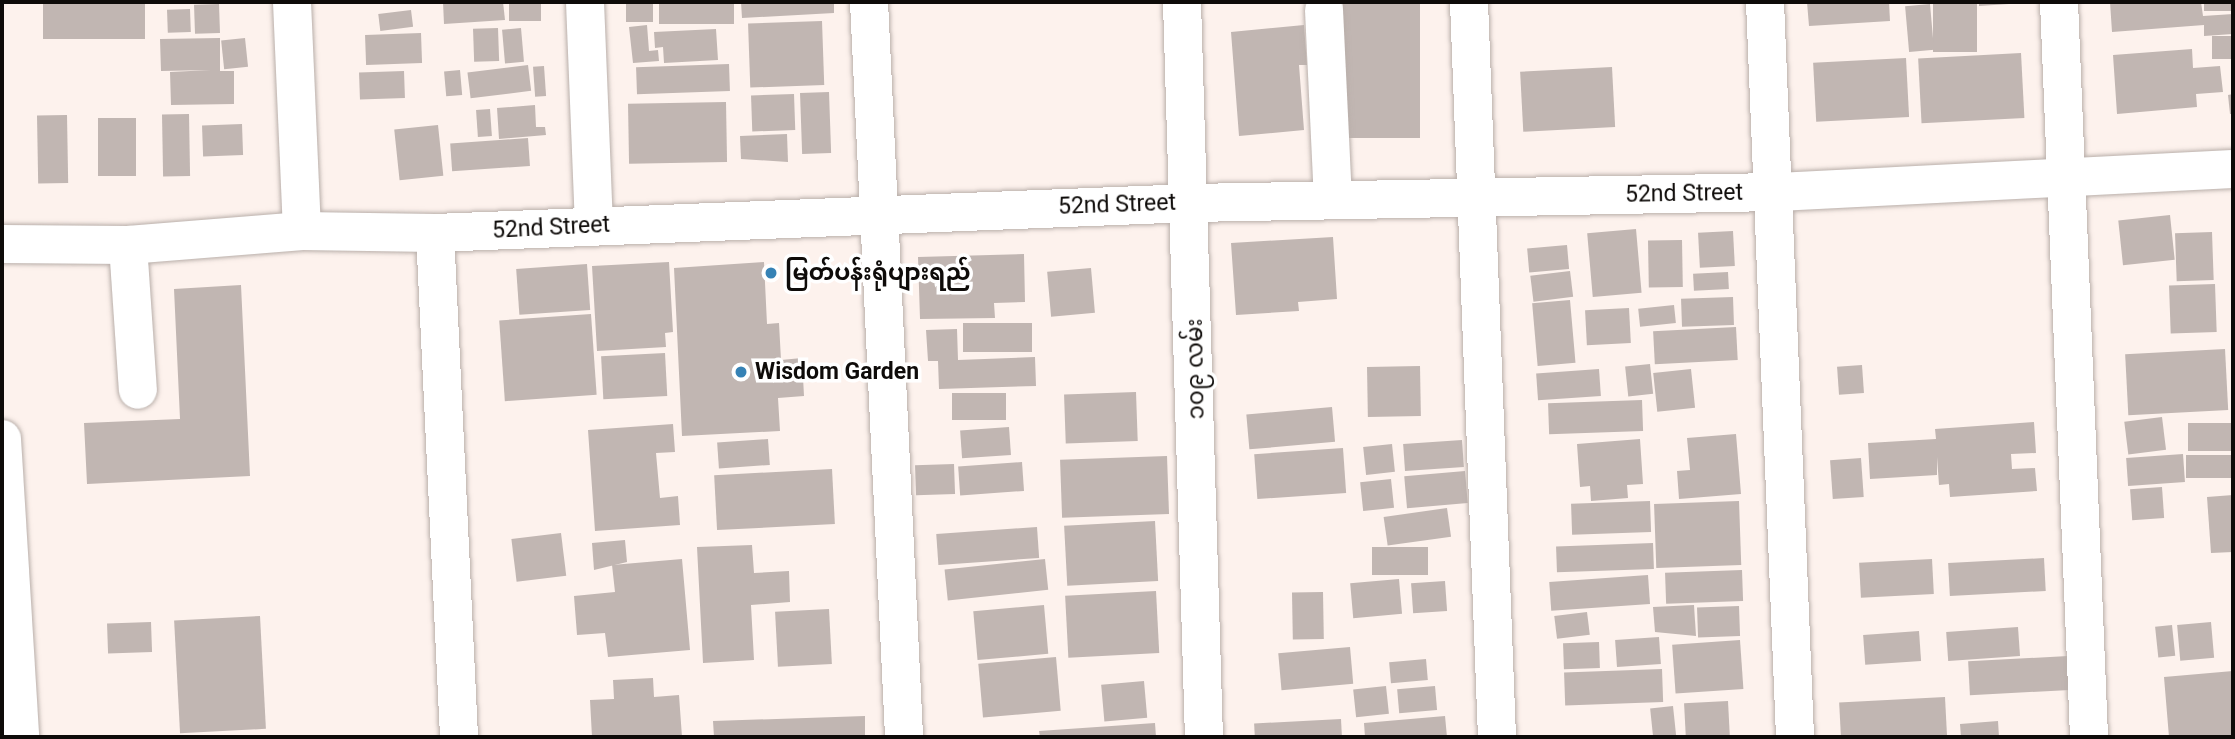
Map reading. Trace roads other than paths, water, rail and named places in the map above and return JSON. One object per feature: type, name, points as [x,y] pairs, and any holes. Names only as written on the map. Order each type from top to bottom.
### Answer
[{"type":"street","points":[[292,2],[302,231]]},
{"type":"street","points":[[584,2],[594,225]]},
{"type":"street","points":[[869,2],[904,737]]},
{"type":"street","name":"၁၀၉ လမ်း","points":[[1182,2],[1192,202],[1204,737]]},
{"type":"street","points":[[1469,2],[1481,199],[1497,737]]},
{"type":"street","points":[[1765,2],[1777,191],[1795,737]]},
{"type":"street","points":[[2059,2],[2090,737]]},
{"type":"street","points":[[1324,10],[1333,200]]},
{"type":"street","name":"52nd Street","points":[[2,244],[128,245],[302,231],[435,233],[1192,202],[1481,199],[1777,191],[2068,180],[2233,169]]},
{"type":"street","points":[[435,233],[459,737]]},
{"type":"street","points":[[128,245],[138,390]]},
{"type":"street","points":[[2,439],[20,737]]},
{"type":"place","name":"မြတ်ပန်းရုံပျားရည်","points":[[771,273]]},
{"type":"place","name":"Wisdom Garden","points":[[741,372]]}]
